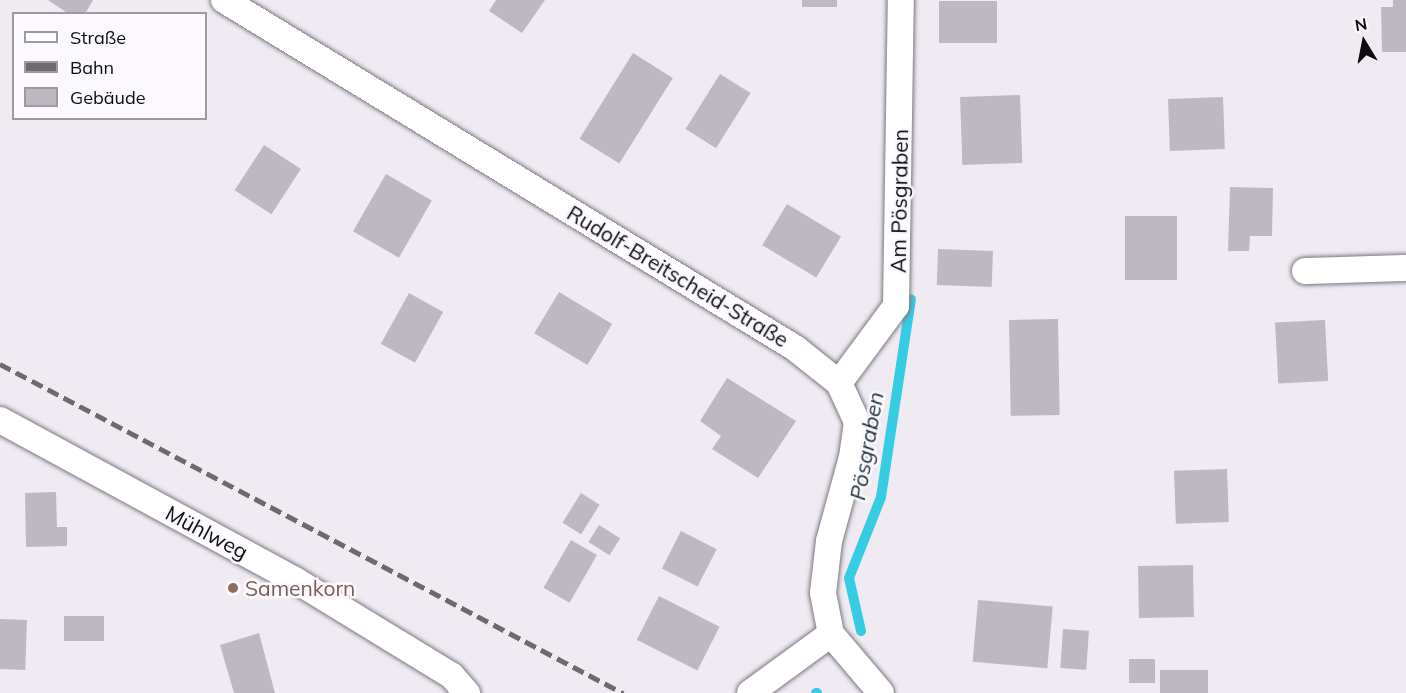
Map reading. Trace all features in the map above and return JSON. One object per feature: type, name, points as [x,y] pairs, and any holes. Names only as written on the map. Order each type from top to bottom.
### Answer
[{"type":"street","name":"Rudolf-Breitscheid-Straße","points":[[224,0],[795,348],[838,383],[857,422],[852,457],[828,541],[824,593],[831,634]]},
{"type":"street","name":"Am Pösgraben","points":[[838,383],[896,306],[901,0]]},
{"type":"street","points":[[1305,271],[1406,268]]},
{"type":"street","name":"Mühlweg","points":[[0,420],[295,580],[452,676],[467,693]]},
{"type":"street","points":[[750,693],[831,634],[881,693]]},
{"type":"building","points":[[48,0],[93,0],[86,12],[66,12]]},
{"type":"building","points":[[496,0],[545,0],[522,33],[489,11]]},
{"type":"building","points":[[802,0],[837,0],[837,7],[802,7]]},
{"type":"building","points":[[1393,0],[1406,0],[1406,52],[1382,52],[1381,7],[1393,7]]},
{"type":"building","points":[[939,1],[997,1],[997,43],[939,43]]},
{"type":"building","points":[[633,53],[673,78],[619,164],[579,139]]},
{"type":"building","points":[[720,74],[751,93],[716,148],[686,129]]},
{"type":"building","points":[[1020,95],[1022,163],[962,165],[960,97]]},
{"type":"building","points":[[1223,97],[1225,149],[1170,151],[1168,99]]},
{"type":"building","points":[[264,145],[301,169],[271,214],[235,190]]},
{"type":"building","points":[[386,174],[432,201],[399,258],[353,231]]},
{"type":"building","points":[[1230,187],[1273,188],[1272,236],[1250,236],[1249,251],[1228,251]]},
{"type":"building","points":[[787,204],[841,236],[816,278],[762,245]]},
{"type":"building","points":[[1125,216],[1177,216],[1177,280],[1125,280]]},
{"type":"building","points":[[938,249],[993,251],[992,287],[937,285]]},
{"type":"building","points":[[559,292],[612,324],[587,365],[534,333]]},
{"type":"building","points":[[409,293],[443,312],[415,363],[381,344]]},
{"type":"building","points":[[1058,319],[1060,415],[1011,416],[1009,320]]},
{"type":"building","points":[[1325,320],[1328,381],[1278,384],[1275,323]]},
{"type":"building","points":[[727,378],[796,421],[758,478],[712,449],[721,436],[700,421]]},
{"type":"building","points":[[1227,469],[1229,522],[1176,524],[1174,471]]},
{"type":"building","points":[[56,492],[57,527],[67,527],[67,546],[26,547],[25,493]]},
{"type":"building","points":[[581,493],[600,505],[581,534],[562,523]]},
{"type":"building","points":[[599,525],[620,538],[610,555],[588,542]]},
{"type":"building","points":[[681,531],[717,549],[698,587],[662,568]]},
{"type":"building","points":[[571,540],[597,555],[569,603],[544,588]]},
{"type":"building","points":[[1193,565],[1194,617],[1139,618],[1138,566]]},
{"type":"building","points":[[659,596],[720,627],[697,671],[637,640]]},
{"type":"building","points":[[978,600],[1053,607],[1047,668],[973,662]]},
{"type":"building","points":[[64,616],[104,616],[104,641],[64,641]]},
{"type":"building","points":[[0,619],[27,620],[25,670],[0,669]]},
{"type":"building","points":[[1063,629],[1089,631],[1086,670],[1060,668]]},
{"type":"building","points":[[259,633],[275,693],[234,693],[220,645]]},
{"type":"building","points":[[1129,659],[1155,659],[1155,683],[1129,683]]},
{"type":"building","points":[[1160,670],[1208,670],[1208,693],[1160,693]]},
{"type":"waterway","name":"Pösgraben","points":[[861,631],[849,578],[881,497],[911,299]]},
{"type":"railway","points":[[0,364],[623,693]]},
{"type":"place","name":"Samenkorn","points":[[233,588]]}]
